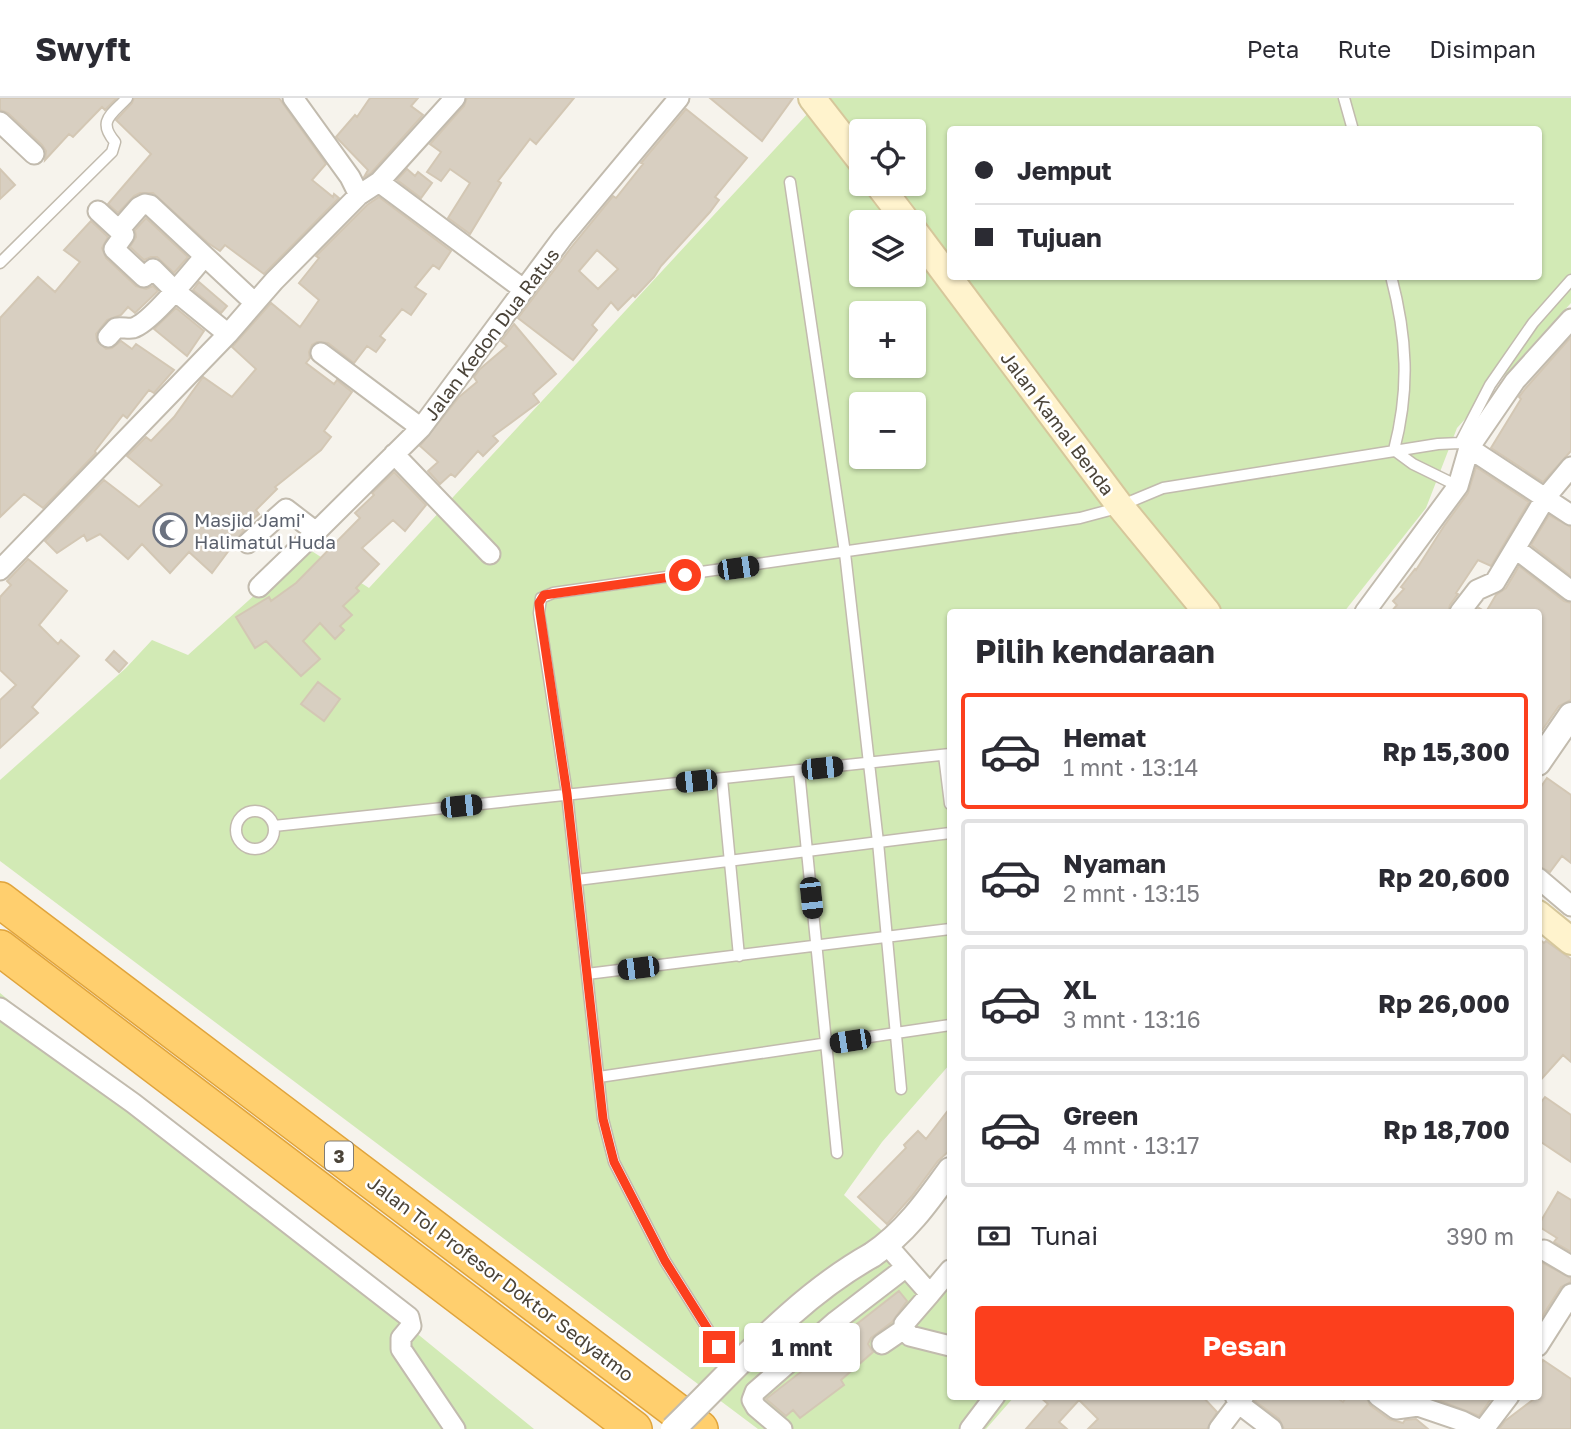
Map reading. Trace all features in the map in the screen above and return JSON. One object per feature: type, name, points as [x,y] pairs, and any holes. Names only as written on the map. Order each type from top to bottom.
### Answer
[{"type":"highway","name":"Jalan Tol Profesor Doktor Sedyatmo","points":[[0,900],[700,1429]]},
{"type":"highway","name":"Jalan Tol Profesor Doktor Sedyatmo","points":[[0,948],[634,1429]]},
{"type":"main road","points":[[812,98],[849,146]]},
{"type":"main road","points":[[887,196],[898,210]]},
{"type":"main road","name":"Jalan Kamal Benda","points":[[926,246],[947,273]]},
{"type":"main road","name":"Jalan Kamal Benda","points":[[952,280],[1127,503],[1205,609]]},
{"type":"main road","points":[[1542,917],[1571,941]]},
{"type":"street","points":[[293,98],[350,177],[359,195]]},
{"type":"street","points":[[2,566],[359,195],[379,182],[455,98]]},
{"type":"street","name":"Jalan Kedon Dua Ratus","points":[[259,586],[421,428],[563,237],[679,98]]},
{"type":"street","points":[[0,122],[34,154]]},
{"type":"street","points":[[379,182],[523,289]]},
{"type":"street","points":[[119,230],[139,207],[145,204],[153,208],[255,303]]},
{"type":"street","points":[[98,211],[124,235],[114,249],[144,277],[153,269],[175,291],[228,334]]},
{"type":"street","points":[[108,337],[116,328],[136,327],[175,291],[204,257]]},
{"type":"street","points":[[1367,609],[1452,483],[1465,446],[1515,381],[1571,318]]},
{"type":"street","points":[[321,353],[421,428]]},
{"type":"street","points":[[1465,446],[1571,515]]},
{"type":"street","points":[[394,454],[490,554]]},
{"type":"street","points":[[1462,609],[1477,590],[1495,582],[1546,497],[1571,467]]},
{"type":"street","points":[[248,543],[286,509],[316,532]]},
{"type":"street","points":[[1516,549],[1571,591]]},
{"type":"street","points":[[1542,758],[1571,715]]},
{"type":"street","points":[[1542,881],[1571,906]]},
{"type":"street","points":[[0,1008],[133,1103],[409,1317],[411,1326],[401,1338],[401,1349],[455,1429]]},
{"type":"street","points":[[673,1429],[803,1303],[843,1271],[880,1250],[910,1224],[947,1174]]},
{"type":"street","points":[[880,1250],[905,1268],[930,1294]]},
{"type":"street","points":[[1544,1250],[1571,1266]]},
{"type":"street","points":[[782,1429],[756,1407],[752,1400],[755,1392],[836,1321],[905,1268]]},
{"type":"street","points":[[882,1344],[904,1329],[904,1324],[947,1274]]},
{"type":"street","points":[[1542,1334],[1571,1294]]},
{"type":"street","points":[[904,1329],[911,1336],[947,1345]]},
{"type":"street","points":[[970,1429],[992,1400]]},
{"type":"street","points":[[1219,1429],[1238,1400]]},
{"type":"street","points":[[1240,1400],[1272,1429]]},
{"type":"street","points":[[1384,1400],[1396,1409],[1419,1406],[1478,1429]]},
{"type":"street","points":[[1484,1429],[1506,1400]]},
{"type":"lane","points":[[0,263],[112,152],[115,142],[105,131],[105,124],[127,98]]},
{"type":"lane","points":[[1344,98],[1352,126]]},
{"type":"lane","points":[[790,182],[845,553],[870,764],[901,1089]]},
{"type":"lane","points":[[1392,280],[1404,346],[1405,379],[1403,415],[1394,450]]},
{"type":"lane","points":[[719,1347],[665,1261],[614,1162],[603,1119],[567,794],[540,613],[539,603],[544,595],[1080,519],[1163,488],[1394,450],[1438,444],[1465,446],[1490,385],[1533,323],[1571,280]]},
{"type":"lane","points":[[1394,450],[1413,464],[1452,483]]},
{"type":"lane","points":[[274,826],[947,754]]},
{"type":"lane","points":[[799,771],[837,1153]]},
{"type":"lane","points":[[722,779],[739,956]]},
{"type":"lane","points":[[577,880],[947,833]]},
{"type":"lane","points":[[587,974],[947,929]]},
{"type":"lane","points":[[598,1077],[947,1025]]},
{"type":"green space","points":[[822,98],[1571,98],[1571,303],[1457,428],[1426,508],[1346,609],[947,609],[947,1067],[882,1142],[844,1195],[931,1277],[947,1264],[947,1400],[1011,1400],[986,1429],[758,1429],[0,861],[0,780],[126,668],[152,640],[188,655],[307,548],[369,588]]},
{"type":"green space","points":[[0,993],[534,1429],[0,1429]]},
{"type":"building","points":[[0,98],[117,98],[105,110],[102,107],[73,137],[69,134],[45,160],[46,151],[42,145],[8,113],[0,110]]},
{"type":"building","points":[[134,98],[279,98],[326,164],[312,180],[333,197],[334,194],[339,198],[264,274],[225,245],[220,251],[208,243],[153,193],[134,196],[118,213],[108,204],[151,154],[116,120]]},
{"type":"building","points":[[370,98],[418,98],[411,106],[423,115],[371,173],[364,177],[368,170],[336,137],[355,115],[357,117]]},
{"type":"building","points":[[467,98],[574,98],[536,144],[530,139],[498,181],[501,183],[470,234],[448,218],[470,183],[450,169],[441,181],[427,172],[441,152],[430,144],[464,106]]},
{"type":"building","points":[[710,98],[793,98],[762,141]]},
{"type":"building","points":[[686,109],[747,158],[715,197],[719,200],[710,212],[654,277],[618,310],[611,302],[592,325],[597,330],[573,360],[518,318],[573,245],[613,196],[616,198],[643,164],[641,163]],"holes":[[[597,250],[618,269],[598,289],[579,271]]]},
{"type":"building","points":[[0,169],[15,185],[0,199]]},
{"type":"building","points":[[407,169],[415,176],[418,172],[432,183],[421,198],[397,180]]},
{"type":"building","points":[[379,197],[451,251],[439,269],[433,265],[415,287],[426,294],[411,315],[402,309],[380,336],[385,340],[376,352],[367,346],[354,363],[328,343],[317,342],[312,345],[310,358],[306,363],[334,384],[337,380],[352,392],[324,431],[331,437],[321,450],[275,487],[277,489],[256,510],[259,514],[242,529],[244,530],[212,573],[189,552],[170,573],[142,544],[128,559],[100,534],[87,541],[84,535],[57,553],[45,541],[104,480],[139,507],[162,485],[127,456],[146,437],[151,441],[174,417],[203,377],[232,397],[256,369],[232,347],[271,303],[300,327],[319,300],[299,283],[319,258],[316,256],[367,205]]},
{"type":"building","points":[[146,218],[188,257],[174,273],[157,257],[144,260],[130,247],[136,237],[135,230]]},
{"type":"building","points":[[91,221],[108,237],[102,248],[106,258],[136,286],[146,289],[153,286],[158,291],[135,313],[128,307],[121,315],[107,320],[96,334],[97,341],[106,349],[121,341],[132,349],[136,344],[174,370],[154,393],[149,390],[127,418],[123,415],[96,453],[43,508],[24,494],[0,517],[0,318],[38,277],[55,292],[80,262],[64,250]]},
{"type":"building","points":[[199,282],[227,306],[221,313],[193,290]]},
{"type":"building","points":[[176,308],[204,331],[187,356],[154,329]]},
{"type":"building","points":[[514,324],[556,374],[533,394],[539,402],[493,436],[498,441],[483,456],[478,451],[455,477],[451,474],[440,484],[428,471],[438,462],[420,446],[459,397],[477,382],[474,377],[480,369],[507,346],[501,341]]},
{"type":"building","points":[[1571,337],[1571,451],[1543,482],[1491,448],[1521,399],[1519,397]]},
{"type":"building","points":[[1476,467],[1529,502],[1491,566],[1478,560],[1449,609],[1394,609],[1397,605],[1393,601],[1404,589],[1401,587],[1416,570],[1468,493]]},
{"type":"building","points":[[394,472],[426,505],[405,531],[393,520],[362,548],[379,564],[356,588],[359,591],[343,606],[352,615],[340,626],[344,630],[335,639],[320,623],[303,641],[320,659],[301,676],[266,641],[255,648],[236,617],[269,597],[271,601],[296,583],[360,518],[355,513]]},
{"type":"building","points":[[1549,515],[1571,527],[1571,576],[1531,545]]},
{"type":"building","points":[[28,559],[67,591],[39,625],[58,644],[61,640],[79,656],[32,707],[38,713],[0,748],[0,700],[16,685],[0,670],[0,597],[11,585],[7,581]]},
{"type":"building","points":[[1519,566],[1564,601],[1571,603],[1571,700],[1559,706],[1542,730],[1542,609],[1488,609],[1496,595],[1506,588]]},
{"type":"building","points":[[114,651],[127,663],[119,672],[106,660]]},
{"type":"building","points":[[318,682],[340,699],[324,721],[301,704]]},
{"type":"building","points":[[1547,778],[1571,795],[1571,863],[1562,856],[1550,872],[1542,868],[1542,785]]},
{"type":"building","points":[[1542,941],[1546,941],[1571,959],[1571,1062],[1563,1055],[1542,1079]]},
{"type":"building","points":[[1545,1097],[1571,1115],[1571,1162],[1542,1143],[1542,1101]]},
{"type":"building","points":[[947,1112],[947,1153],[887,1224],[858,1197],[906,1148],[904,1145],[918,1131],[926,1139]]},
{"type":"building","points":[[1558,1192],[1571,1200],[1571,1252],[1554,1242],[1557,1238],[1542,1229],[1542,1219]]},
{"type":"building","points":[[1542,1263],[1571,1278],[1571,1282],[1561,1287],[1542,1317]]},
{"type":"building","points":[[899,1291],[907,1301],[892,1322],[871,1338],[868,1344],[873,1352],[841,1380],[844,1385],[800,1418],[793,1410],[786,1416],[766,1399],[806,1368],[804,1366],[827,1349],[825,1347],[844,1330],[851,1325],[853,1327]]},
{"type":"building","points":[[1542,1362],[1571,1379],[1571,1429],[1499,1429],[1505,1421],[1533,1400],[1542,1400]]},
{"type":"building","points":[[1044,1400],[1079,1400],[1059,1422],[1067,1429],[1026,1429],[1048,1404]]},
{"type":"building","points":[[1079,1400],[1206,1400],[1217,1412],[1207,1429],[1088,1429],[1098,1419]]},
{"type":"building","points":[[1368,1400],[1370,1405],[1389,1419],[1403,1423],[1405,1420],[1416,1419],[1428,1429],[1284,1429],[1279,1419],[1255,1401]]},
{"type":"building","points":[[1438,1400],[1490,1400],[1479,1416]]},
{"type":"place","name":"Masjid Jami' Halimatul Huda","points":[[170,530]]},
{"type":"route","points":[[685,575],[553,593],[544,595],[539,603],[567,794],[603,1119],[614,1162],[665,1261],[719,1347]]}]
